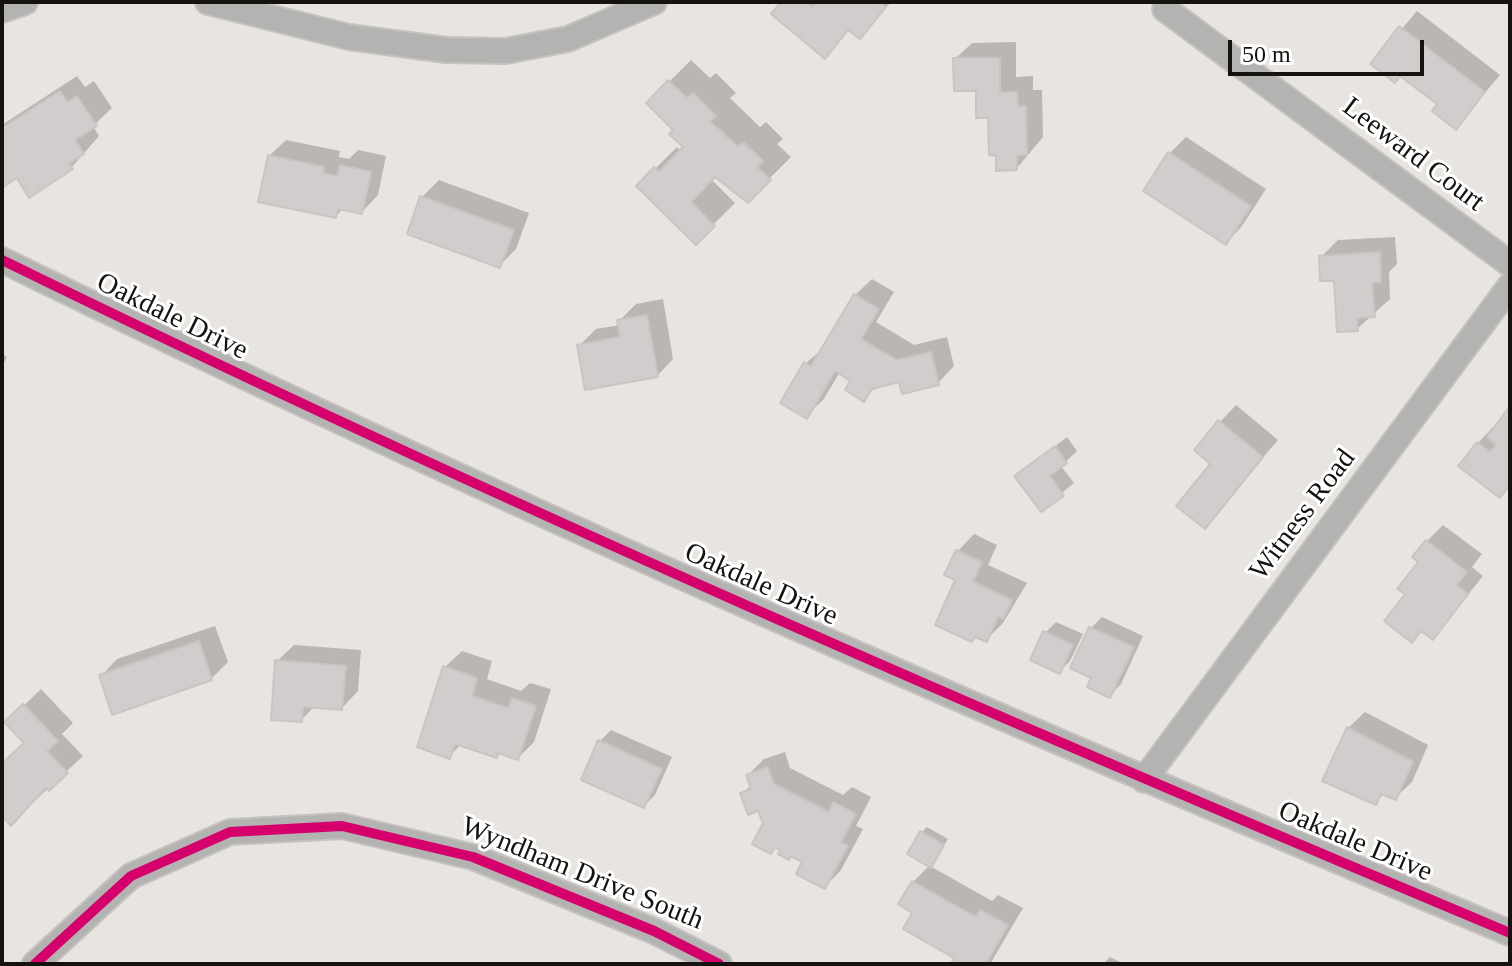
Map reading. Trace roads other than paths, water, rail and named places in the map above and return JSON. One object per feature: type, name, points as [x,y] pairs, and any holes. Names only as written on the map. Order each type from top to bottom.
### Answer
[{"type":"street","points":[[2,10],[25,2]]},
{"type":"street","points":[[208,2],[349,37],[446,50],[506,51],[568,39],[654,2]]},
{"type":"street","name":"Leeward Court","points":[[1165,9],[1510,264]]},
{"type":"street","name":"Oakdale Drive","points":[[2,260],[241,377],[659,566],[1144,780],[1510,933]]},
{"type":"street","name":"Witness Road","points":[[1144,780],[1510,286]]},
{"type":"street","name":"Wyndham Drive South","points":[[35,964],[131,876],[230,832],[342,826],[473,857],[654,931],[719,964]]}]
